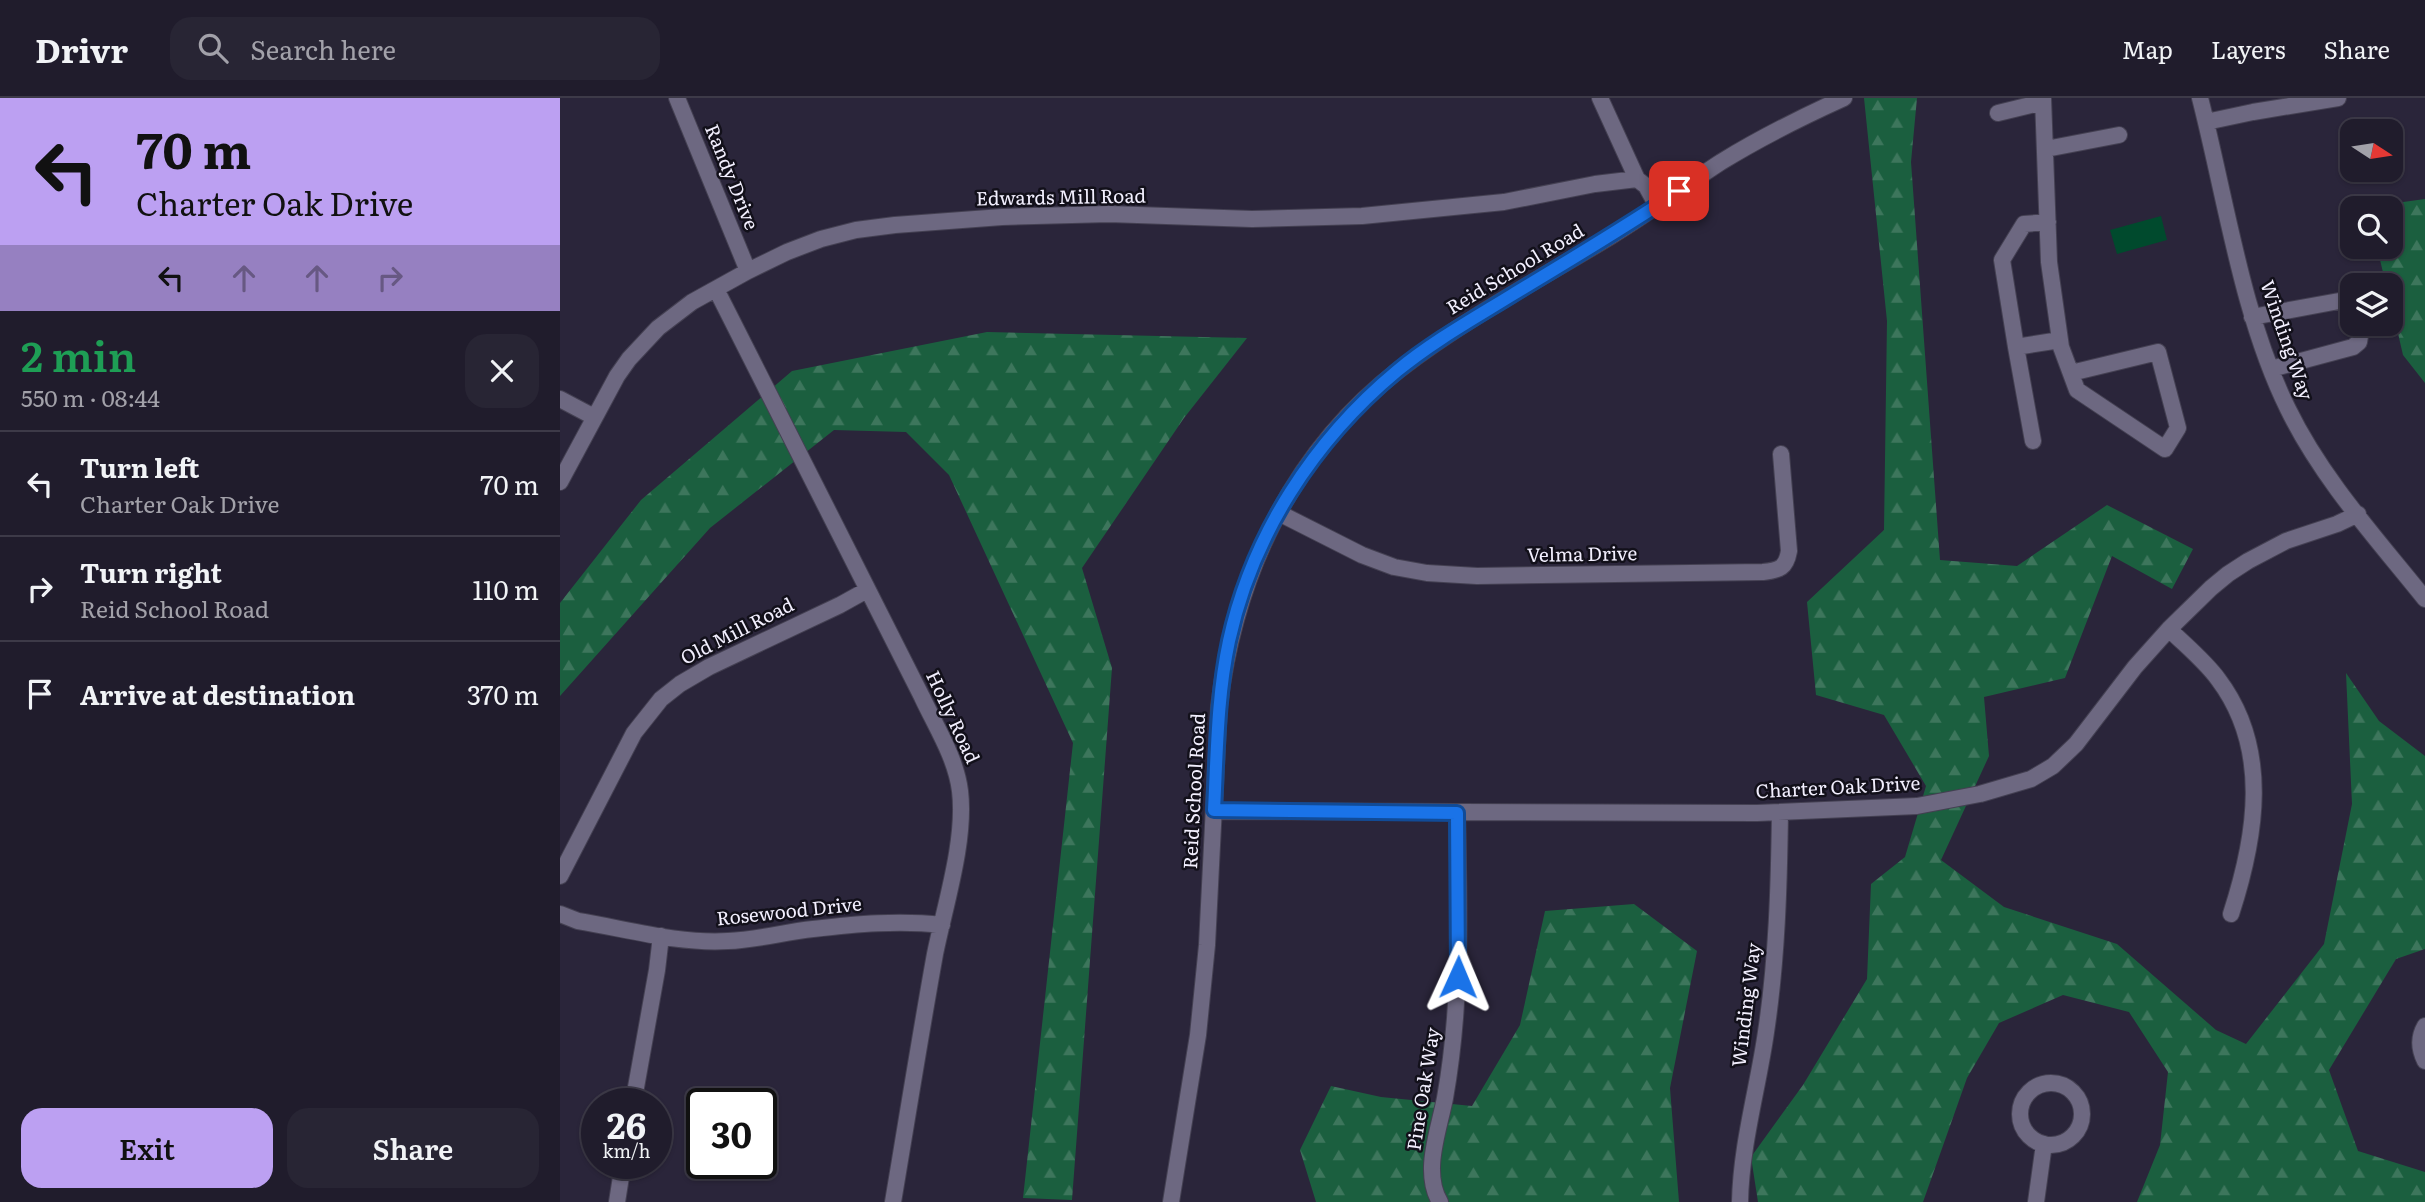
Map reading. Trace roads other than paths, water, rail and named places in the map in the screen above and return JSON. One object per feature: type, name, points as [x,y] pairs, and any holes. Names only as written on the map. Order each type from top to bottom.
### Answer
[{"type":"street","name":"Randy Drive","points":[[677,98],[748,271]]},
{"type":"street","points":[[1600,98],[1637,179],[1646,186],[1657,206]]},
{"type":"street","name":"Reid School Road","points":[[1171,1202],[1198,1034],[1207,945],[1219,706],[1229,640],[1251,570],[1296,482],[1331,436],[1362,402],[1398,370],[1444,337],[1657,206],[1723,161],[1844,98]]},
{"type":"street","name":"Winding Way","points":[[2200,98],[2252,317],[2288,409],[2302,435],[2358,514],[2425,599]]},
{"type":"street","points":[[2206,122],[2338,98]]},
{"type":"street","points":[[1998,113],[2043,100],[2049,262],[2060,340],[2071,373],[2077,390],[2165,449],[2178,428],[2158,352],[2071,373]]},
{"type":"street","points":[[2046,149],[2119,135]]},
{"type":"street","name":"Edwards Mill Road","points":[[560,482],[617,376],[643,343],[675,314],[716,289],[787,252],[821,239],[856,230],[895,225],[1058,214],[1252,219],[1362,216],[1504,202],[1595,184],[1637,179]]},
{"type":"street","points":[[2033,441],[2002,260],[2024,224],[2048,222]]},
{"type":"street","name":"Holly Road","points":[[716,289],[922,697],[959,780],[961,807],[956,853],[893,1202]]},
{"type":"street","points":[[2252,317],[2340,301]]},
{"type":"street","points":[[2271,369],[2353,347],[2359,342],[2360,336]]},
{"type":"street","points":[[2016,347],[2060,340]]},
{"type":"street","points":[[560,399],[594,417]]},
{"type":"street","name":"Velma Drive","points":[[1279,513],[1362,555],[1394,567],[1427,573],[1477,576],[1763,572],[1783,568],[1787,563],[1789,551],[1781,454]]},
{"type":"street","name":"Charter Oak Drive","points":[[1214,810],[1457,813],[1780,812],[1917,806],[1980,794],[2031,779],[2053,766],[2069,752],[2135,667],[2211,588],[2248,561],[2286,541],[2358,514]]},
{"type":"street","name":"Old Mill Road","points":[[560,876],[634,733],[661,699],[709,667],[867,590]]},
{"type":"street","points":[[2169,629],[2211,670],[2227,692],[2242,725],[2247,744],[2254,790],[2254,824],[2231,914]]},
{"type":"street","name":"Winding Way","points":[[1740,1202],[1745,1149],[1774,973],[1779,904],[1780,812]]},
{"type":"street","name":"Pine Oak Way","points":[[1440,1202],[1433,1190],[1431,1171],[1456,1019],[1460,956],[1457,813]]},
{"type":"street","name":"Rosewood Drive","points":[[560,914],[579,921],[696,941],[725,941],[812,929],[908,921],[942,925]]},
{"type":"street","points":[[636,1088],[661,936]]},
{"type":"street","points":[[2425,1026],[2420,1050],[2425,1061]]},
{"type":"street","points":[[2036,1202],[2044,1144]]},
{"type":"street","points":[[617,1202],[621,1179]]}]
